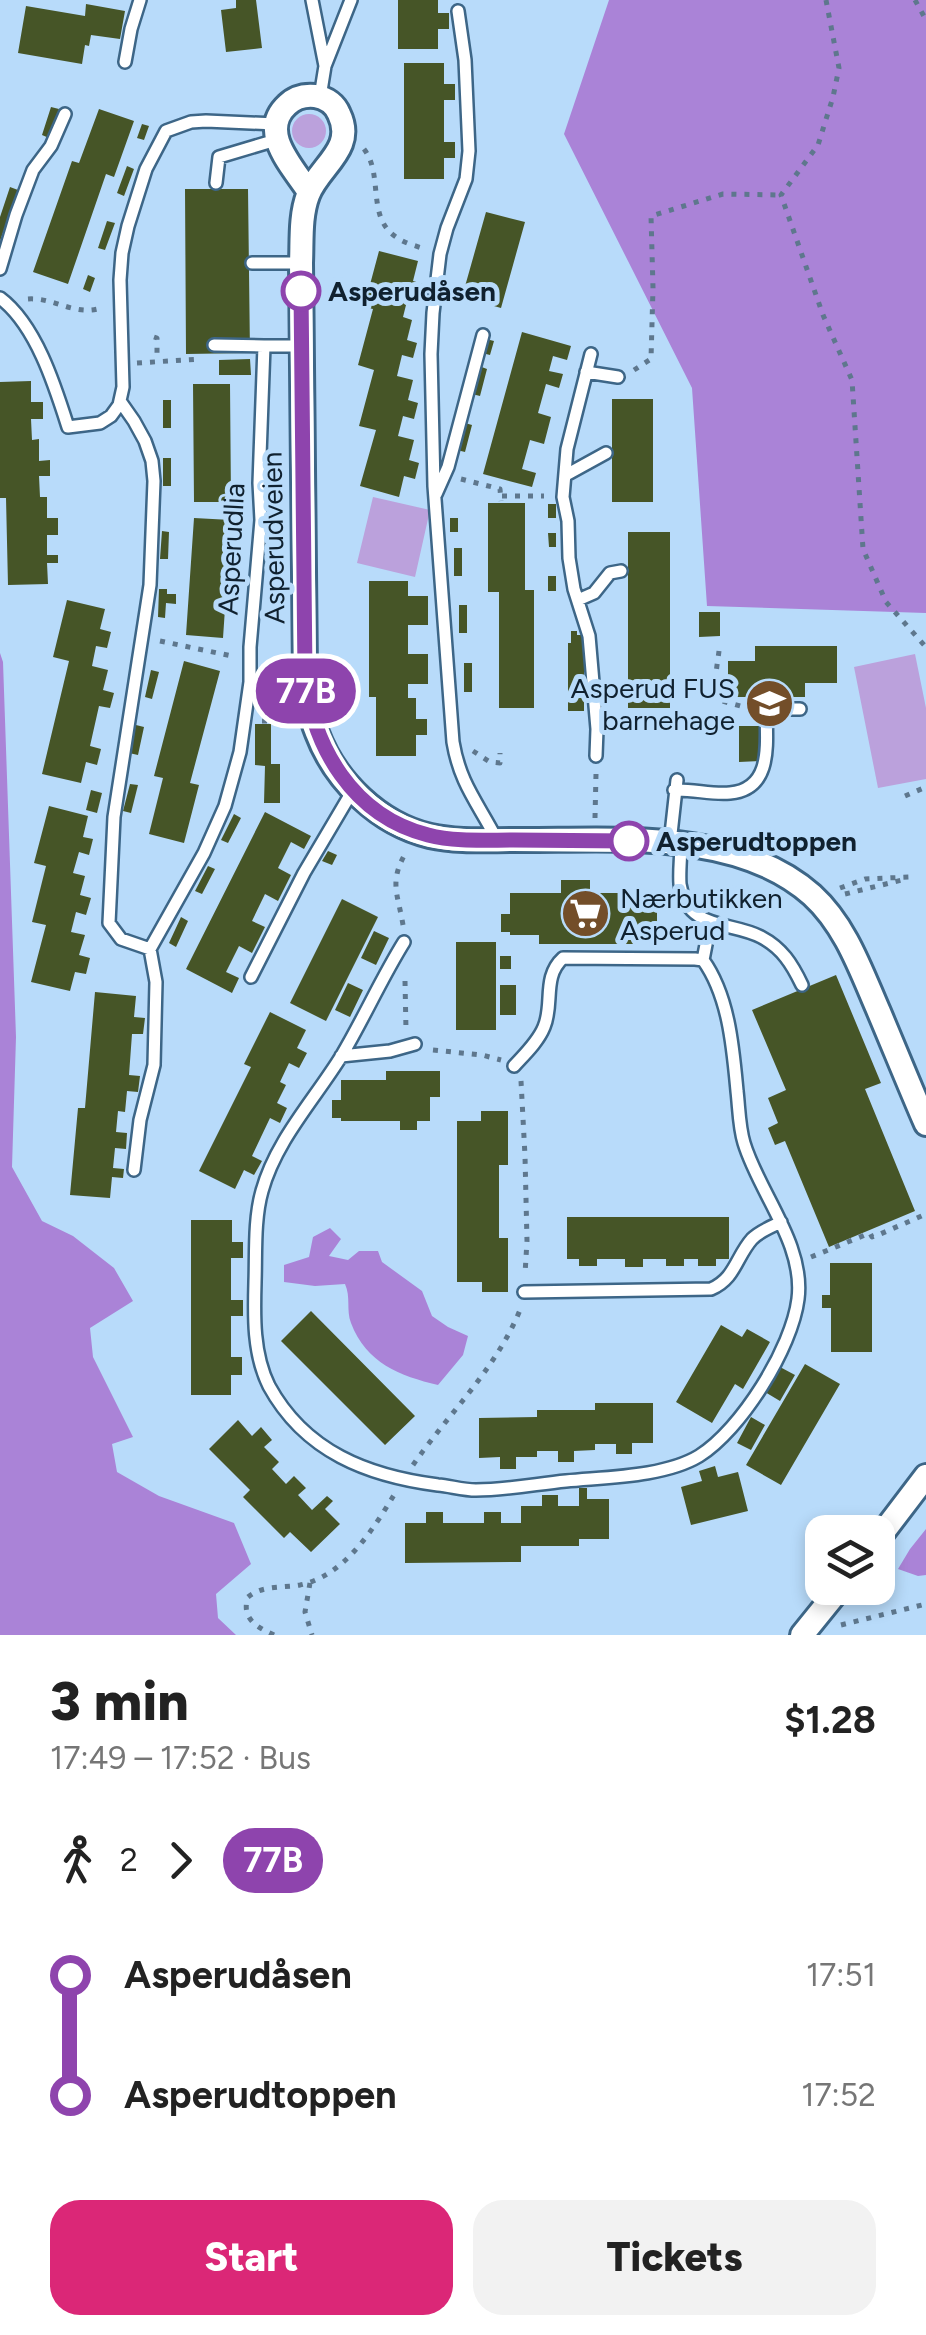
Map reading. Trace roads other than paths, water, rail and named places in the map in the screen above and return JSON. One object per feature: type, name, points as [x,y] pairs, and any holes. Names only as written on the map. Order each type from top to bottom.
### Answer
[{"type":"street","points":[[309,192],[276,132],[278,116],[293,100],[320,97]]},
{"type":"street","name":"Asperudveien","points":[[320,97],[338,110],[342,120],[338,154],[309,192],[302,223],[303,609],[307,694],[323,746],[353,790],[396,823],[417,832],[443,838],[706,847],[756,862],[795,883],[822,906],[841,931],[926,1124]]},
{"type":"street","points":[[895,1517],[926,1476]]},
{"type":"street","points":[[802,1635],[826,1605]]},
{"type":"lane","points":[[126,62],[140,0]]},
{"type":"lane","points":[[312,0],[325,66]]},
{"type":"lane","points":[[320,97],[325,66],[351,0]]},
{"type":"lane","points":[[458,11],[465,60],[469,151],[466,178],[440,254],[434,298],[434,498],[452,742],[465,786],[498,840]]},
{"type":"lane","points":[[0,269],[33,170],[51,146],[65,114]]},
{"type":"lane","points":[[5,302],[37,348],[68,426],[100,422],[111,416],[123,387],[122,252],[146,169],[166,130],[206,121],[276,132]]},
{"type":"lane","points":[[216,182],[219,157],[276,132]]},
{"type":"lane","points":[[252,263],[302,263]]},
{"type":"lane","points":[[434,498],[448,466],[483,335]]},
{"type":"lane","points":[[214,346],[301,346]]},
{"type":"lane","name":"Asperudlia","points":[[150,949],[193,876],[226,806],[240,752],[250,682],[261,520],[264,346]]},
{"type":"lane","points":[[591,354],[568,450],[563,497],[569,558],[589,636],[596,756]]},
{"type":"lane","points":[[586,372],[618,377]]},
{"type":"lane","points":[[120,401],[144,441],[154,481],[150,584],[114,817],[109,923],[121,939],[150,949],[156,982],[154,1064],[140,1120],[134,1170]]},
{"type":"lane","points":[[566,476],[606,452]]},
{"type":"lane","points":[[578,600],[594,592],[610,573],[622,571]]},
{"type":"lane","points":[[800,709],[766,709],[761,778],[748,788],[734,793],[676,785],[676,843],[680,886],[696,913],[710,924],[757,934],[774,944],[791,961],[802,985]]},
{"type":"lane","points":[[251,976],[304,873],[353,790]]},
{"type":"lane","points":[[404,942],[341,1056],[298,1118],[267,1174],[257,1230],[256,1334],[268,1384],[297,1422],[335,1455],[403,1480],[473,1490],[642,1472],[696,1458],[718,1443],[740,1419],[790,1332],[798,1299],[798,1278],[781,1222],[744,1144],[732,1040],[717,987],[704,960],[710,924]]},
{"type":"lane","points":[[514,1066],[545,1026],[551,974],[563,958],[704,960]]},
{"type":"lane","points":[[341,1056],[415,1044]]},
{"type":"lane","points":[[524,1292],[711,1289],[730,1278],[754,1238],[781,1222]]},
{"type":"place","name":"Asperudåsen","points":[[301,291]]},
{"type":"place","name":"Asperud FUS barnehage","points":[[770,704]]},
{"type":"place","name":"Asperudtoppen","points":[[629,841]]},
{"type":"place","name":"Nærbutikken Asperud","points":[[585,914]]}]
